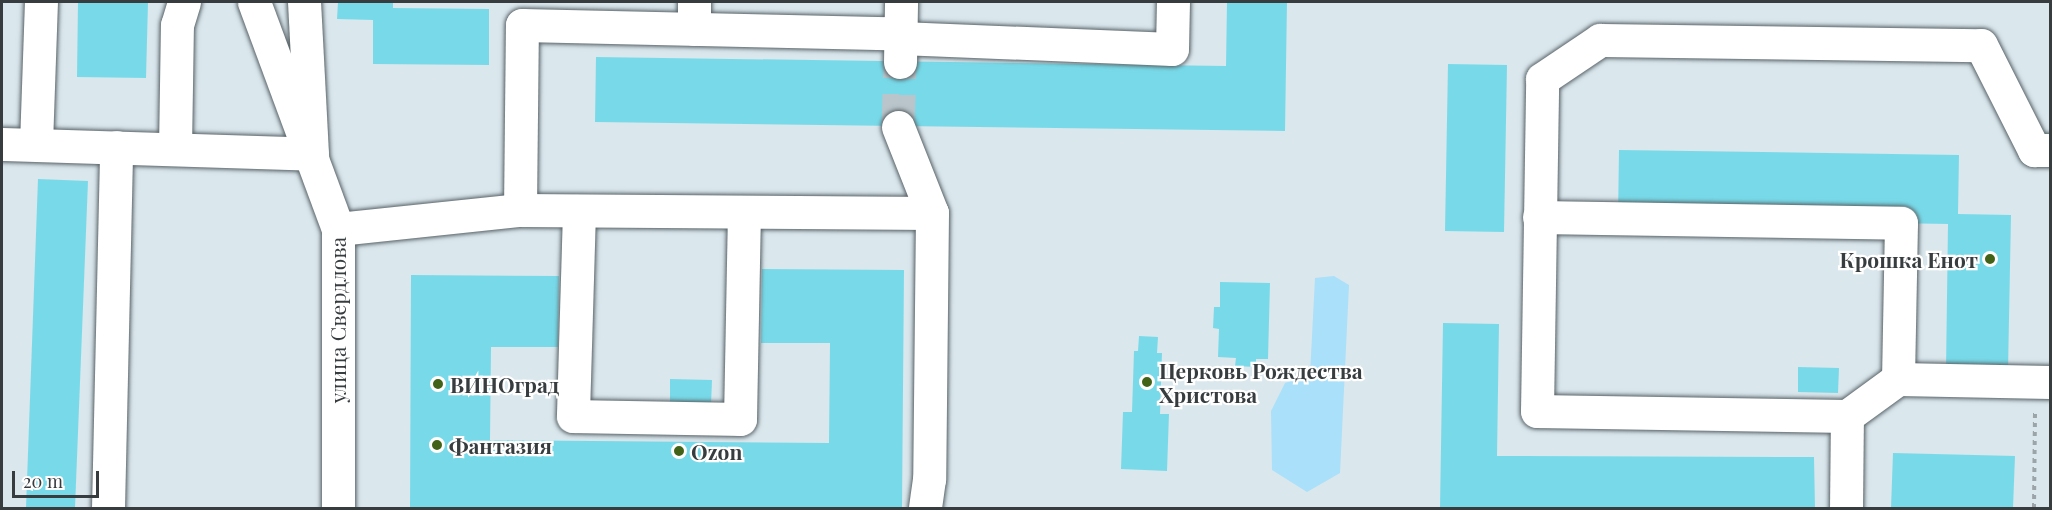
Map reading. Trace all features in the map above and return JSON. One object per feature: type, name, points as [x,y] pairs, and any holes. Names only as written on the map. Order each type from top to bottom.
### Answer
[{"type":"street","points":[[36,144],[41,2]]},
{"type":"street","points":[[175,148],[177,25],[184,2]]},
{"type":"street","name":"улица Свердлова","points":[[254,2],[338,229],[338,508]]},
{"type":"street","points":[[2,144],[312,154],[304,2]]},
{"type":"street","points":[[900,50],[901,2]]},
{"type":"street","points":[[900,50],[1172,49],[1173,2]]},
{"type":"street","points":[[520,210],[522,13],[694,15],[888,33],[900,50]]},
{"type":"street","points":[[2043,382],[1898,379],[1847,416],[1537,411],[1542,79],[1600,40],[1981,45],[2034,150],[2050,150]]},
{"type":"street","points":[[898,128],[932,213],[929,479],[925,508]]},
{"type":"street","points":[[108,508],[116,147]]},
{"type":"street","points":[[338,229],[520,210],[932,213]]},
{"type":"street","points":[[579,211],[573,417],[740,419],[744,212]]},
{"type":"street","points":[[1539,217],[1901,223],[1898,379]]},
{"type":"street","points":[[1846,508],[1847,416]]},
{"type":"path","points":[[2034,508],[2043,382]]},
{"type":"shaded area","points":[[1334,276],[1349,285],[1340,473],[1307,492],[1272,470],[1271,411],[1285,383],[1310,375],[1315,278]]},
{"type":"building","points":[[78,2],[148,2],[146,78],[77,77]]},
{"type":"building","points":[[338,2],[393,2],[393,8],[489,9],[489,65],[373,64],[373,20],[337,19]]},
{"type":"building","points":[[1227,2],[1287,2],[1285,131],[595,122],[596,57],[1226,66]]},
{"type":"building","points":[[1448,64],[1507,65],[1504,232],[1445,231]]},
{"type":"building","points":[[1619,150],[1959,155],[1958,214],[2011,215],[2008,371],[1946,370],[1948,224],[1618,218]]},
{"type":"building","points":[[38,179],[88,181],[75,508],[26,508]]},
{"type":"building","points":[[762,269],[904,270],[902,508],[410,508],[411,275],[559,276],[558,347],[491,347],[490,440],[829,443],[830,343],[761,343]]},
{"type":"building","points":[[1220,282],[1270,283],[1268,359],[1256,359],[1256,367],[1235,366],[1236,358],[1218,357],[1219,329],[1213,328],[1214,307],[1220,307]]},
{"type":"building","points":[[1443,323],[1499,324],[1497,456],[1814,457],[1815,508],[1440,508]]},
{"type":"building","name":"Церковь Рождества Христова","points":[[1139,336],[1158,337],[1157,353],[1162,353],[1160,414],[1169,414],[1167,471],[1121,469],[1123,412],[1132,412],[1134,351],[1138,351]]},
{"type":"building","points":[[1798,367],[1839,368],[1838,393],[1798,392]]},
{"type":"building","points":[[670,379],[712,380],[711,405],[670,404]]},
{"type":"building","points":[[1893,453],[2015,456],[2013,508],[1891,508]]},
{"type":"tunnel","points":[[898,127],[900,62]]},
{"type":"place","name":"Крошка Енот","points":[[1990,259]]},
{"type":"place","name":"Церковь Рождества Христова","points":[[1147,382]]},
{"type":"place","name":"ВИНОград","points":[[438,384]]},
{"type":"place","name":"Фантазия","points":[[437,445]]},
{"type":"place","name":"Ozon","points":[[679,451]]}]
